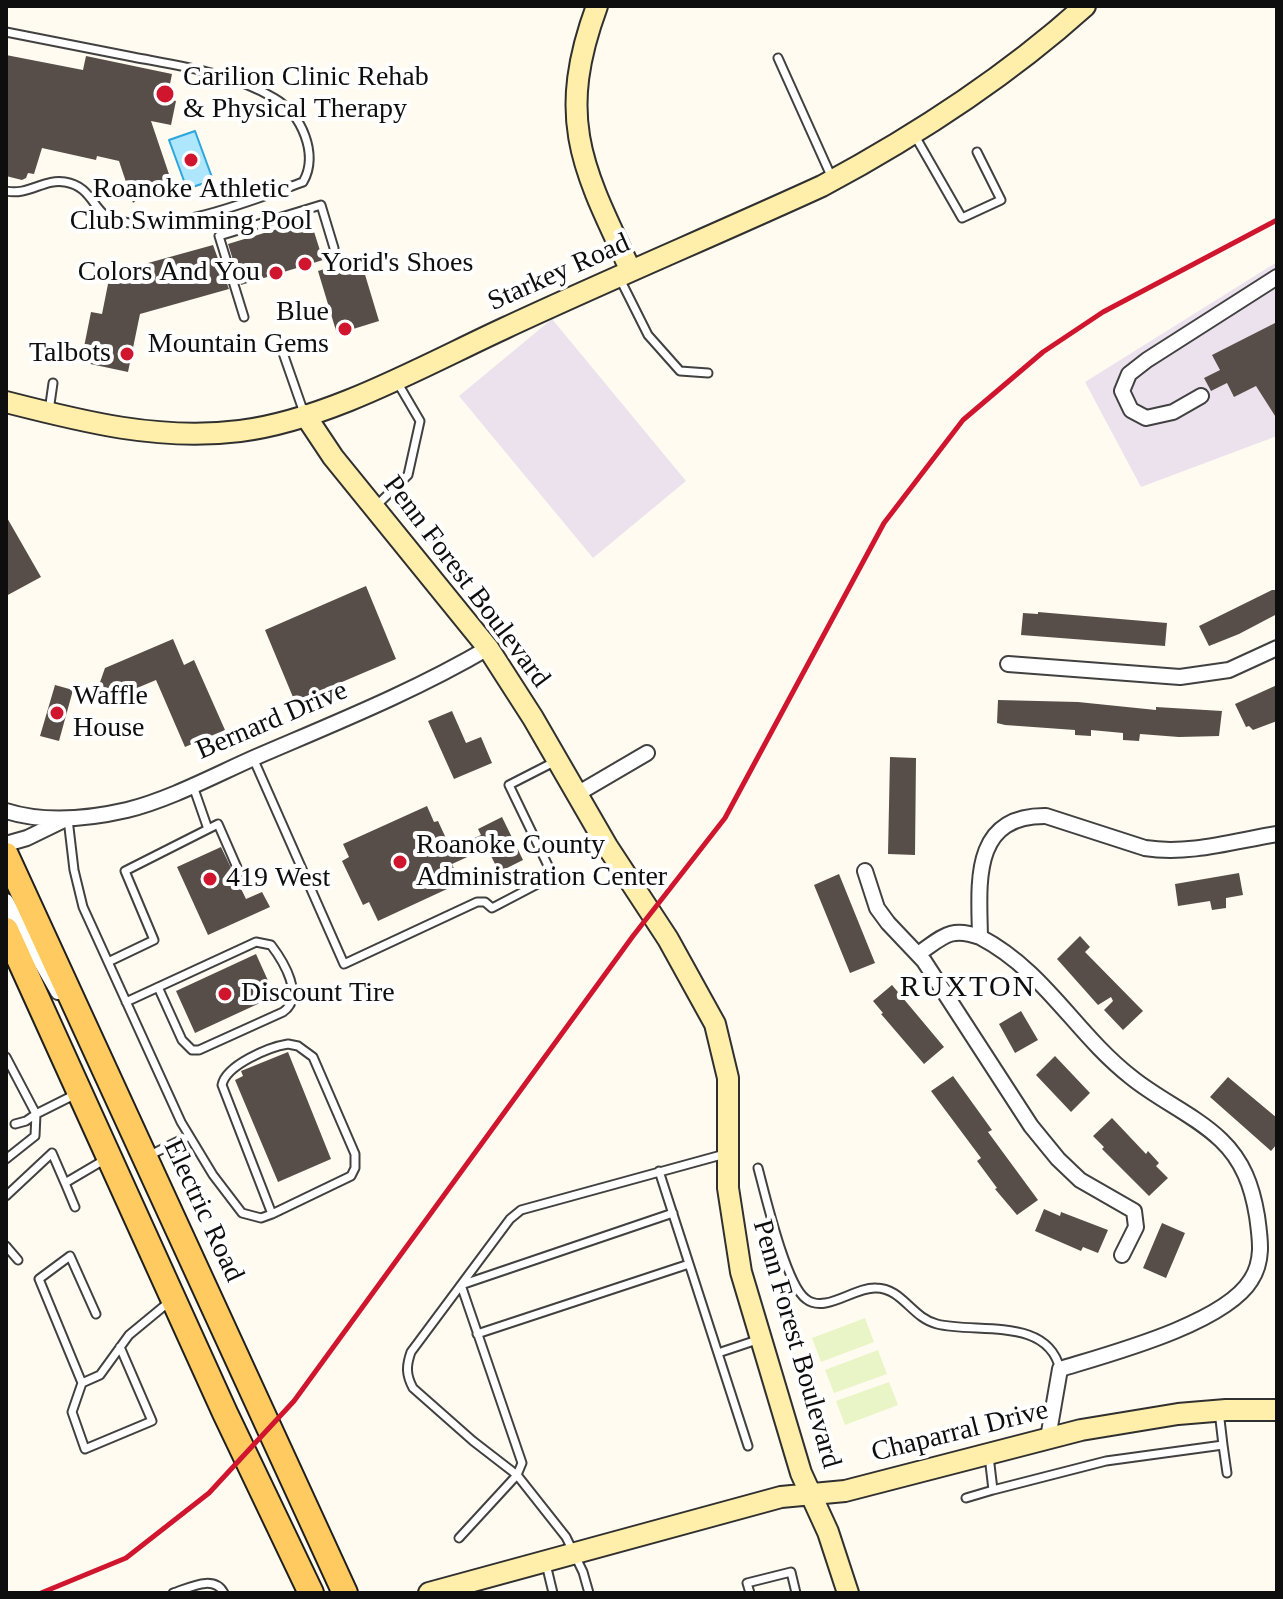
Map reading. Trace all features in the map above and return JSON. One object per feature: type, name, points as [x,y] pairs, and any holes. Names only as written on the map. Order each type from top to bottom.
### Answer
[{"type":"main road","name":"Electric Road","points":[[6,855],[345,1593]]},
{"type":"main road","points":[[6,930],[311,1593]]},
{"type":"street","points":[[597,6],[577,79],[578,136],[591,185],[625,274]]},
{"type":"street","name":"Starkey Road","points":[[6,402],[111,428],[156,434],[200,434],[277,425],[305,415],[395,379],[832,180],[914,134],[999,77],[1085,6]]},
{"type":"street","points":[[1201,396],[1173,412],[1146,418],[1131,410],[1124,401],[1122,391],[1129,374],[1147,360],[1277,277]]},
{"type":"street","name":"Penn Forest Boulevard","points":[[305,415],[333,457],[488,648],[607,846],[675,951],[715,1024],[728,1078],[727,1153],[733,1230],[741,1272],[801,1473],[828,1532],[848,1593]]},
{"type":"street","name":"Bernard Drive","points":[[6,811],[22,816],[68,819],[128,809],[253,758],[435,677],[488,648]]},
{"type":"street","points":[[1008,664],[1180,677],[1229,670],[1277,648]]},
{"type":"street","points":[[577,794],[647,753]]},
{"type":"street","points":[[980,937],[979,883],[984,852],[1002,828],[1017,819],[1030,815],[1046,816],[1145,848],[1161,850],[1182,850],[1277,834]]},
{"type":"street","name":"Bernard Drive","points":[[6,844],[68,819]]},
{"type":"street","points":[[865,871],[877,908],[918,954],[980,1043],[1031,1126],[1080,1180],[1134,1211],[1136,1227],[1122,1255]]},
{"type":"street","points":[[6,901],[66,1006],[83,1023]]},
{"type":"street","points":[[918,954],[953,931],[963,931],[998,946],[1037,978],[1103,1052],[1130,1077],[1221,1140],[1246,1174],[1253,1193],[1261,1245],[1252,1279],[1243,1291],[1204,1318],[1060,1369],[1048,1438]]},
{"type":"street","name":"Chaparral Drive","points":[[429,1593],[781,1497],[845,1491],[1048,1438],[1135,1419],[1219,1410],[1277,1410]]},
{"type":"lane","points":[[6,32],[208,71],[275,98],[290,111],[302,129],[309,150],[310,169],[303,182],[267,195],[197,217],[155,222],[107,217],[87,191],[64,181],[51,182],[27,191],[6,191]]},
{"type":"lane","points":[[778,58],[832,180]]},
{"type":"lane","points":[[914,134],[962,218],[1001,200],[977,152]]},
{"type":"lane","points":[[244,317],[219,236],[321,205],[334,248]]},
{"type":"lane","points":[[625,274],[648,335],[680,371],[708,373]]},
{"type":"lane","points":[[283,353],[305,415]]},
{"type":"lane","points":[[374,507],[408,475],[420,421],[395,379]]},
{"type":"lane","points":[[49,413],[53,383]]},
{"type":"lane","points":[[253,758],[344,964],[477,902],[485,902],[492,908],[553,876],[509,785],[558,760]]},
{"type":"lane","points":[[192,784],[208,829]]},
{"type":"lane","points":[[68,819],[79,893],[126,1002],[189,1136],[236,1208],[251,1218],[272,1214],[351,1176],[355,1168],[355,1154],[313,1057],[298,1046],[278,1045],[229,1070],[222,1085],[272,1214]]},
{"type":"lane","points":[[108,962],[154,940],[125,871],[218,824],[239,872]]},
{"type":"lane","points":[[126,1002],[158,987],[256,942],[264,942],[276,952],[293,990],[293,999],[290,1007],[283,1012],[199,1050],[192,1050],[182,1040],[158,987]]},
{"type":"lane","points":[[6,1057],[36,1114],[35,1136],[6,1159]]},
{"type":"lane","points":[[15,1124],[80,1092]]},
{"type":"lane","points":[[23,1133],[26,1121]]},
{"type":"lane","points":[[145,1157],[189,1136]]},
{"type":"lane","points":[[6,1196],[52,1153],[75,1207]]},
{"type":"lane","points":[[589,1593],[576,1554],[546,1509],[517,1475],[413,1388],[408,1379],[407,1362],[411,1352],[510,1219],[521,1210],[727,1153]]},
{"type":"lane","points":[[65,1183],[109,1157]]},
{"type":"lane","points":[[758,1168],[783,1254],[803,1297],[810,1302],[821,1304],[879,1288],[900,1297],[912,1311],[940,1325],[1014,1331],[1044,1341],[1057,1356],[1060,1369]]},
{"type":"lane","points":[[659,1171],[748,1446]]},
{"type":"lane","points":[[461,1285],[673,1213]]},
{"type":"lane","points":[[6,1246],[18,1260]]},
{"type":"lane","points":[[96,1314],[70,1256],[39,1279],[82,1383],[72,1412],[85,1449],[152,1421],[120,1347]]},
{"type":"lane","points":[[477,1334],[689,1264]]},
{"type":"lane","points":[[459,1538],[517,1475],[522,1463],[461,1285]]},
{"type":"lane","points":[[82,1383],[100,1375],[129,1335],[174,1298]]},
{"type":"lane","points":[[718,1353],[761,1339]]},
{"type":"lane","points":[[1219,1410],[1227,1473]]},
{"type":"lane","points":[[966,1498],[1106,1461],[1223,1445]]},
{"type":"lane","points":[[989,1453],[993,1490]]},
{"type":"lane","points":[[546,1561],[553,1593]]},
{"type":"lane","points":[[750,1593],[747,1583],[791,1572],[796,1593]]},
{"type":"lane","points":[[173,1593],[205,1583],[222,1587],[224,1593]]},
{"type":"shaded area","points":[[1277,262],[1277,436],[1141,487],[1085,382]]},
{"type":"shaded area","points":[[552,319],[686,481],[593,558],[459,396]]},
{"type":"green space","points":[[865,1318],[874,1342],[821,1362],[812,1338]]},
{"type":"green space","points":[[878,1350],[887,1374],[834,1393],[825,1370]]},
{"type":"green space","points":[[889,1382],[898,1405],[845,1425],[836,1401]]},
{"type":"water","name":"Roanoke Athletic Club Swimming Pool","points":[[195,131],[213,180],[187,189],[169,140]]},
{"type":"building","points":[[6,55],[83,70],[86,56],[172,74],[167,99],[176,101],[171,125],[151,121],[173,186],[166,188],[158,197],[140,197],[133,203],[119,161],[97,156],[96,160],[42,148],[34,174],[28,173],[22,180],[6,176]]},
{"type":"building","points":[[310,219],[323,260],[241,285],[228,244]]},
{"type":"building","points":[[213,245],[229,289],[140,314],[128,372],[81,362],[91,312],[102,314],[108,284],[130,268]]},
{"type":"building","points":[[360,258],[379,321],[337,334],[318,271]]},
{"type":"building","points":[[1277,322],[1277,419],[1256,386],[1234,397],[1227,383],[1211,391],[1204,378],[1220,370],[1212,355]]},
{"type":"building","points":[[6,516],[41,577],[6,596]]},
{"type":"building","points":[[366,586],[396,659],[295,702],[265,630]]},
{"type":"building","points":[[1277,590],[1277,614],[1209,646],[1199,626]]},
{"type":"building","points":[[1023,613],[1167,623],[1165,646],[1021,635]]},
{"type":"building","points":[[173,639],[184,665],[194,660],[225,730],[185,747],[156,680],[106,701],[99,685],[105,668]]},
{"type":"building","name":"Waffle House","points":[[55,685],[73,690],[59,741],[40,736]]},
{"type":"building","points":[[1277,685],[1277,721],[1253,730],[1246,727],[1235,704]]},
{"type":"building","points":[[998,700],[1222,711],[1219,736],[1140,734],[1139,741],[1123,740],[1123,733],[1091,730],[1091,736],[1075,735],[1075,730],[997,723]]},
{"type":"building","points":[[452,711],[466,743],[481,737],[492,763],[454,779],[428,721]]},
{"type":"building","points":[[890,757],[916,758],[915,855],[888,854]]},
{"type":"building","name":"Roanoke County Administration Center","points":[[427,806],[451,849],[481,835],[478,829],[502,817],[523,860],[499,872],[487,848],[452,864],[460,883],[378,921],[369,902],[363,905],[342,861],[349,857],[343,844]]},
{"type":"building","name":"419 West","points":[[221,847],[246,899],[262,892],[270,907],[208,935],[177,867]]},
{"type":"building","points":[[1239,873],[1243,895],[1226,898],[1226,908],[1212,910],[1210,901],[1178,906],[1175,884]]},
{"type":"building","points":[[839,874],[875,963],[850,973],[814,885]]},
{"type":"building","points":[[1080,936],[1090,947],[1085,952],[1143,1011],[1123,1030],[1104,1010],[1113,1001],[1111,997],[1098,1005],[1057,959]]},
{"type":"building","name":"Discount Tire","points":[[256,954],[275,996],[195,1033],[176,991]]},
{"type":"building","points":[[892,985],[944,1047],[924,1064],[873,1001]]},
{"type":"building","points":[[1021,1011],[1038,1040],[1015,1053],[999,1024]]},
{"type":"building","points":[[288,1052],[331,1159],[278,1182],[235,1080],[243,1076],[241,1071]]},
{"type":"building","points":[[1055,1056],[1090,1093],[1071,1112],[1036,1075]]},
{"type":"building","points":[[953,1076],[992,1130],[988,1132],[1038,1200],[1017,1215],[995,1189],[977,1161],[981,1158],[931,1091]]},
{"type":"building","points":[[1228,1077],[1277,1118],[1277,1144],[1271,1151],[1210,1097]]},
{"type":"building","points":[[1112,1118],[1146,1154],[1148,1151],[1159,1163],[1156,1166],[1168,1178],[1149,1196],[1093,1136]]},
{"type":"building","points":[[1044,1209],[1060,1216],[1061,1212],[1108,1230],[1098,1253],[1083,1247],[1081,1251],[1035,1231]]},
{"type":"building","points":[[1162,1223],[1185,1233],[1166,1278],[1143,1268]]},
{"type":"railway","points":[[41,1593],[126,1558],[209,1493],[294,1401],[633,936],[725,818],[884,523],[963,420],[1043,352],[1103,312],[1277,220]]},
{"type":"place","name":"Carilion Clinic Rehab & Physical Therapy","points":[[165,94]]},
{"type":"place","name":"Roanoke Athletic Club Swimming Pool","points":[[191,160]]},
{"type":"place","name":"Yorid's Shoes","points":[[305,264]]},
{"type":"place","name":"Colors And You","points":[[276,273]]},
{"type":"place","name":"Blue Mountain Gems","points":[[345,329]]},
{"type":"place","name":"Talbots","points":[[127,354]]},
{"type":"place","name":"Waffle House","points":[[57,713]]},
{"type":"place","name":"Roanoke County Administration Center","points":[[400,862]]},
{"type":"place","name":"419 West","points":[[210,879]]},
{"type":"place","name":"Discount Tire","points":[[225,994]]},
{"type":"district","name":"RUXTON","points":[[968,988]]}]
